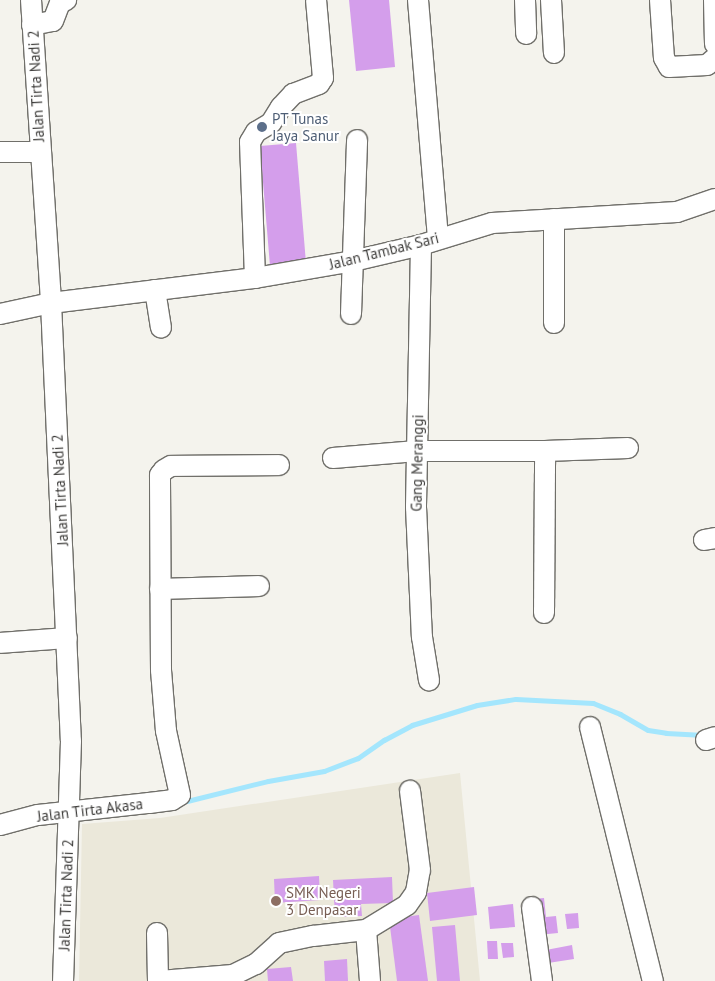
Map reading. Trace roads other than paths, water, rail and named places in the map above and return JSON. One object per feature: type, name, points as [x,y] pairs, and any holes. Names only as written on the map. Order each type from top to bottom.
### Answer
[{"type":"street","name":"Jalan Tirta Nadi 2","points":[[31,0],[39,152],[51,303],[68,638],[71,742],[63,981]]},
{"type":"street","points":[[32,25],[53,21],[60,3],[66,0]]},
{"type":"street","points":[[254,278],[250,142],[256,132],[271,123],[281,107],[293,94],[320,84],[323,78],[316,0]]},
{"type":"street","name":"Gang Meranggi","points":[[418,0],[429,242],[417,451],[416,507],[422,637],[429,680]]},
{"type":"street","points":[[525,0],[526,34]]},
{"type":"street","points":[[551,0],[554,53]]},
{"type":"street","points":[[660,0],[664,58],[669,67],[708,66],[715,58]]},
{"type":"street","points":[[714,0],[715,44]]},
{"type":"street","points":[[351,314],[357,140]]},
{"type":"street","points":[[0,152],[39,152]]},
{"type":"street","name":"Jalan Tambak Sari","points":[[0,314],[51,303],[254,278],[353,261],[429,242],[492,223],[678,212],[715,199]]},
{"type":"street","points":[[554,219],[554,322]]},
{"type":"street","points":[[155,290],[161,328]]},
{"type":"street","points":[[333,458],[417,451],[545,451],[628,448]]},
{"type":"street","points":[[544,613],[545,451]]},
{"type":"street","points":[[259,586],[160,589],[160,476],[164,470],[171,466],[279,465]]},
{"type":"street","name":"Jalan Tirta Akasa","points":[[0,825],[38,815],[69,810],[172,800],[180,795],[166,731],[161,670],[160,589]]},
{"type":"street","points":[[0,643],[68,638]]},
{"type":"street","points":[[590,727],[653,981]]},
{"type":"street","points":[[157,933],[159,981],[233,975],[256,964],[279,944],[313,936],[366,930],[407,905],[416,892],[420,870],[410,791]]},
{"type":"street","points":[[532,908],[542,981]]},
{"type":"street","points":[[366,930],[370,981]]},
{"type":"waterway","points":[[187,801],[268,781],[324,771],[358,758],[384,740],[412,725],[477,705],[516,699],[593,703],[620,714],[648,730],[704,735]]},
{"type":"place","name":"PT Tunas Jaya Sanur","points":[[262,127]]},
{"type":"place","name":"SMK Negeri 3 Denpasar","points":[[276,901]]}]
